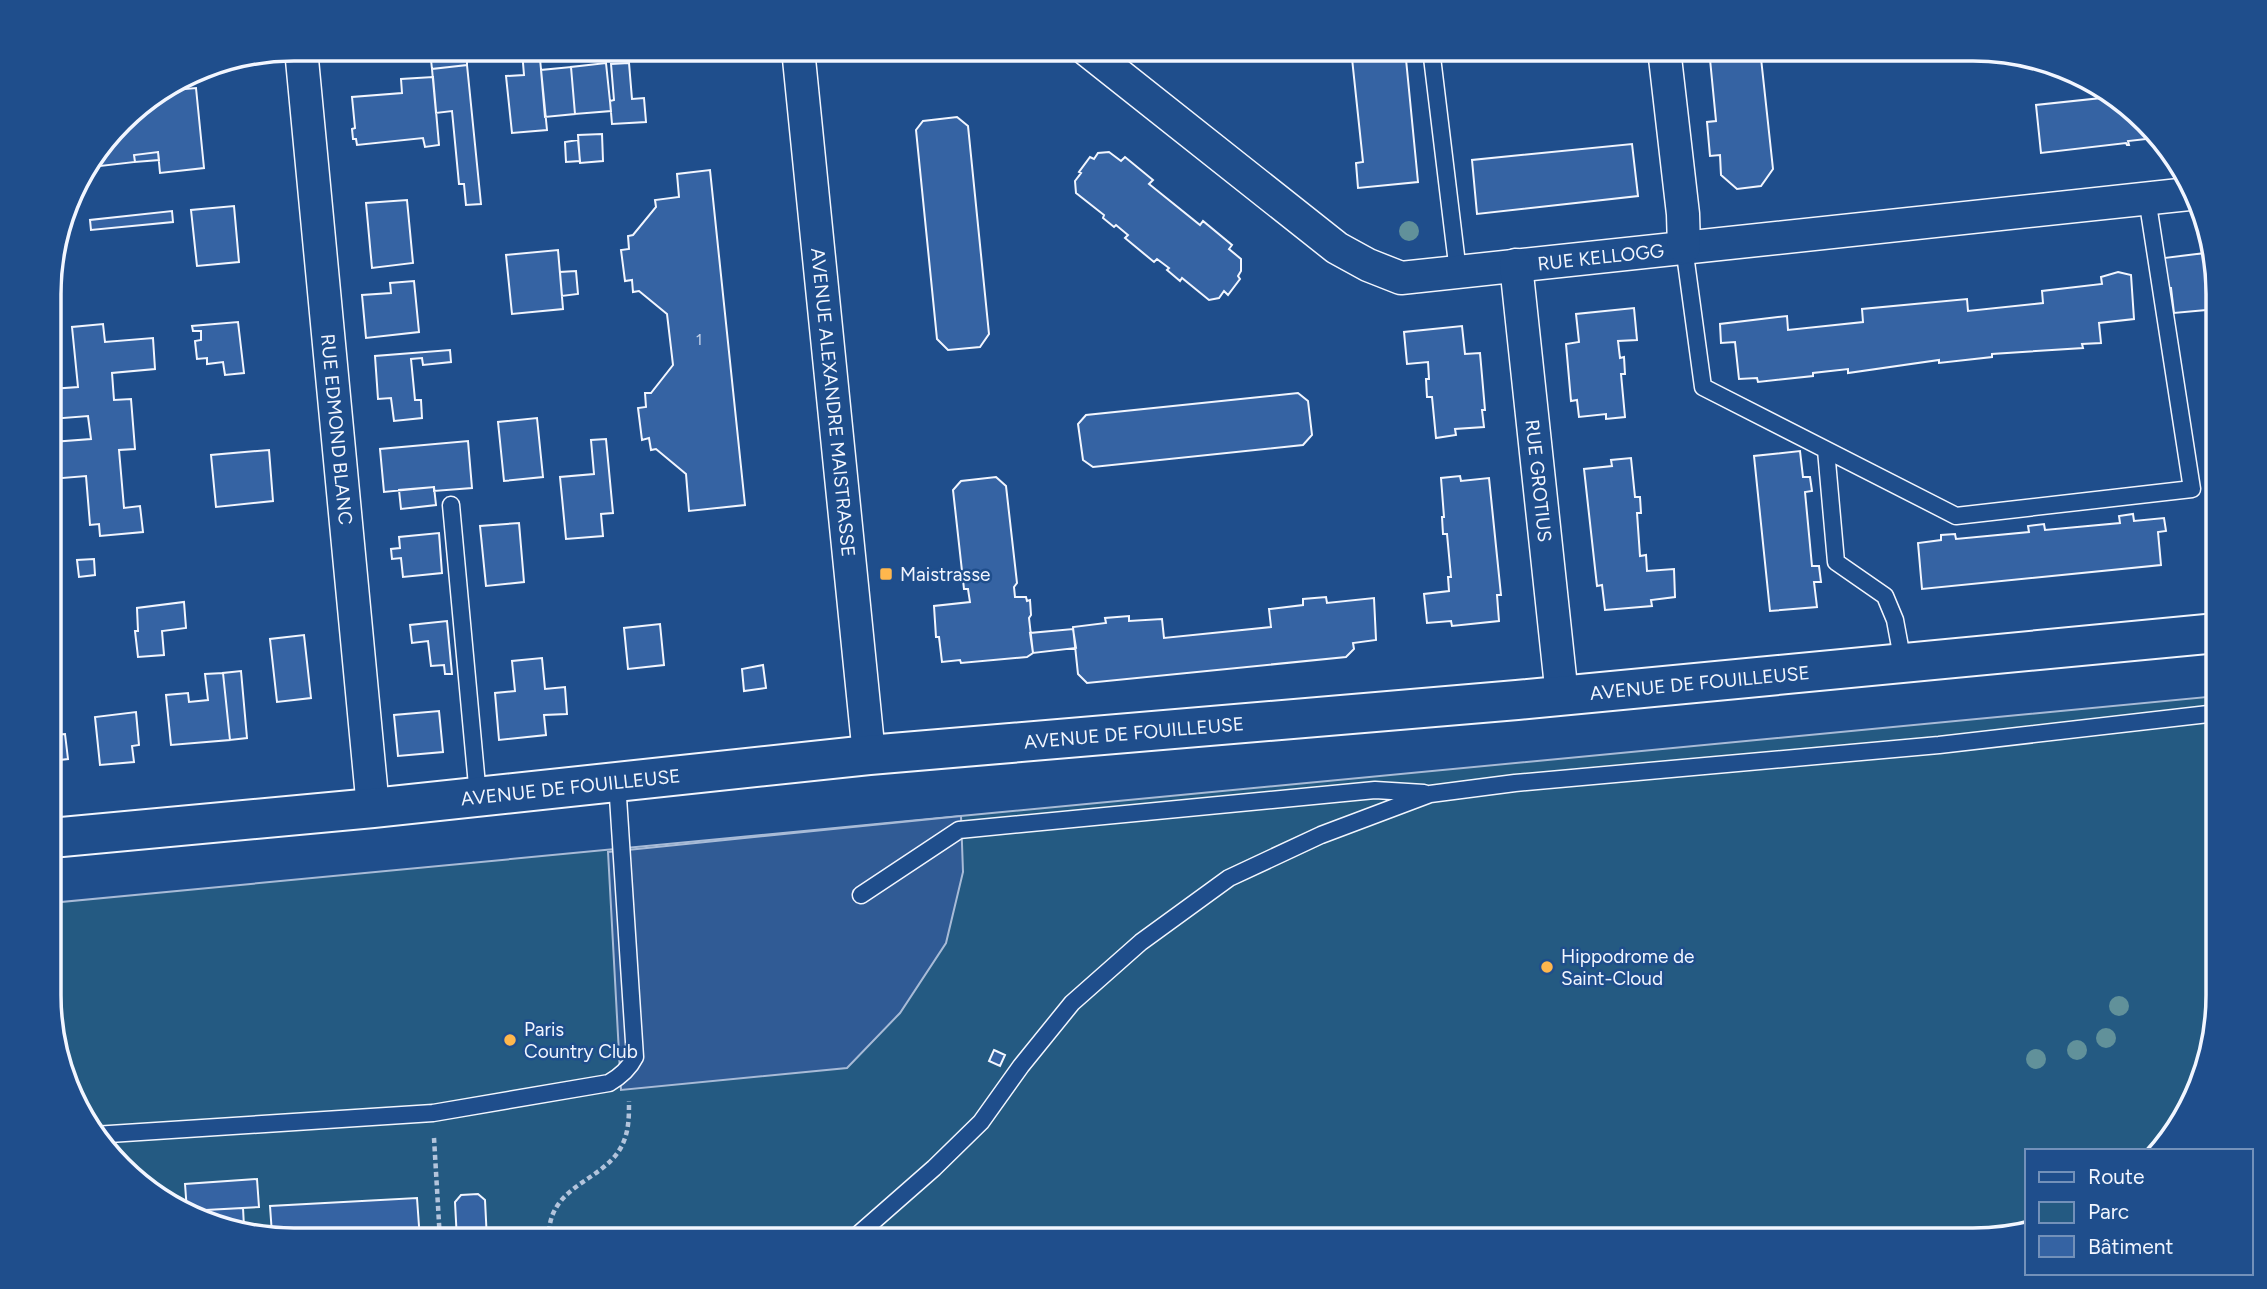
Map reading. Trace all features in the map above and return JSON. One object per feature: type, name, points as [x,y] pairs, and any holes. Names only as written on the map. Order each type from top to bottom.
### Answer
[{"type":"street","name":"RUE EDMOND BLANC","points":[[302,61],[373,808]]},
{"type":"street","name":"AVENUE ALEXANDRE MAISTRASSE","points":[[800,61],[869,755]]},
{"type":"street","name":"RUE KELLOGG","points":[[1101,61],[1337,248],[1368,265],[1401,278],[2183,195]]},
{"type":"street","points":[[1665,61],[1683,214],[1684,247]]},
{"type":"street","name":"RUE GROTIUS","points":[[1516,265],[1562,696]]},
{"type":"street","name":"AVENUE DE FOUILLEUSE","points":[[61,837],[373,808],[869,755],[1562,696],[2205,634]]},
{"type":"lane","points":[[1432,61],[1458,272]]},
{"type":"lane","points":[[1684,247],[1703,387],[1956,516],[2192,489],[2147,198]]},
{"type":"lane","points":[[1826,450],[1836,562],[1885,596],[1895,620],[1903,663]]},
{"type":"lane","points":[[451,505],[478,796]]},
{"type":"lane","points":[[861,895],[959,830],[1375,790],[1430,794],[1515,783],[1939,745],[2205,714]]},
{"type":"lane","points":[[109,1134],[433,1113],[609,1083],[628,1069],[635,1057],[617,782]]},
{"type":"lane","points":[[866,1228],[981,1122],[1021,1066],[1072,1003],[1141,942],[1228,878],[1321,835],[1430,794]]},
{"type":"path","points":[[551,1228],[564,1198],[582,1181],[604,1168],[621,1149],[629,1126],[628,1069]]},
{"type":"path","points":[[433,1113],[439,1228]]},
{"type":"green space","points":[[2205,697],[2205,1010],[2198,1055],[2188,1084],[2158,1136],[2146,1149],[2025,1149],[2025,1221],[1988,1227],[264,1226],[205,1210],[178,1196],[153,1180],[130,1159],[101,1124],[79,1084],[63,1025],[61,902]]},
{"type":"shaded area","points":[[961,816],[963,872],[946,943],[900,1013],[847,1068],[621,1090],[608,852]]},
{"type":"building","points":[[431,61],[467,61],[467,65],[432,69]]},
{"type":"building","points":[[523,61],[540,61],[547,130],[512,133],[506,76],[524,75]]},
{"type":"building","points":[[1352,61],[1406,61],[1418,182],[1358,188],[1356,163],[1363,162]]},
{"type":"building","points":[[1710,61],[1761,61],[1773,169],[1761,186],[1737,189],[1721,175],[1720,155],[1710,156],[1707,122],[1716,121]]},
{"type":"building","points":[[606,63],[611,111],[575,114],[571,67]]},
{"type":"building","points":[[629,63],[632,99],[644,98],[646,122],[612,124],[610,101],[614,100],[611,64]]},
{"type":"building","points":[[467,65],[481,204],[466,205],[464,184],[459,184],[452,111],[436,113],[432,69]]},
{"type":"building","points":[[571,67],[575,114],[545,117],[541,70]]},
{"type":"building","points":[[433,77],[439,145],[425,147],[423,138],[357,145],[356,139],[353,139],[352,129],[355,128],[352,97],[402,93],[401,79]]},
{"type":"building","points":[[196,88],[204,168],[160,173],[158,152],[134,155],[135,162],[101,166],[109,153],[141,119],[184,89]]},
{"type":"building","points":[[2097,98],[2126,119],[2146,139],[2128,141],[2129,145],[2126,143],[2041,153],[2036,105]]},
{"type":"building","points":[[957,117],[968,126],[989,334],[980,347],[948,350],[937,339],[916,130],[923,121]]},
{"type":"building","points":[[602,134],[603,161],[580,163],[578,135]]},
{"type":"building","points":[[578,140],[580,161],[566,162],[565,142]]},
{"type":"building","points":[[1632,144],[1638,196],[1477,214],[1472,160]]},
{"type":"building","points":[[158,152],[159,160],[135,162],[134,155]]},
{"type":"building","points":[[1109,152],[1121,161],[1125,157],[1153,180],[1149,184],[1200,225],[1203,221],[1232,245],[1229,249],[1241,259],[1241,271],[1238,276],[1240,279],[1228,295],[1224,291],[1219,298],[1209,300],[1182,278],[1180,281],[1167,270],[1169,268],[1157,259],[1154,262],[1125,238],[1128,235],[1116,225],[1114,227],[1103,218],[1104,215],[1076,193],[1075,181],[1090,157],[1094,159],[1098,153]]},
{"type":"building","points":[[710,170],[745,505],[689,511],[686,474],[656,449],[651,450],[649,438],[642,440],[638,408],[646,407],[645,393],[651,393],[673,365],[667,314],[639,291],[633,292],[632,280],[625,281],[621,250],[629,249],[628,236],[633,235],[656,207],[655,200],[679,197],[677,174]]},
{"type":"building","points":[[407,200],[413,263],[372,268],[366,203]]},
{"type":"building","points":[[234,206],[239,262],[197,266],[191,210]]},
{"type":"building","points":[[172,211],[173,222],[91,230],[90,220]]},
{"type":"building","points":[[558,250],[563,309],[512,314],[506,255]]},
{"type":"building","points":[[2202,253],[2205,310],[2174,313],[2171,288],[2167,288],[2164,258]]},
{"type":"building","points":[[576,271],[578,294],[562,296],[560,272]]},
{"type":"building","points":[[2118,272],[2131,275],[2134,319],[2099,323],[2101,343],[2082,344],[2083,348],[1992,354],[1992,357],[1939,363],[1939,360],[1848,373],[1848,369],[1758,382],[1757,378],[1739,379],[1735,342],[1721,343],[1720,324],[1787,316],[1788,330],[1863,322],[1862,309],[1967,299],[1968,311],[2043,303],[2042,291],[2102,284],[2101,277]]},
{"type":"building","points":[[414,281],[419,332],[366,338],[362,295],[391,293],[390,283]]},
{"type":"building","points":[[1634,308],[1637,340],[1618,341],[1620,358],[1624,357],[1625,374],[1621,374],[1625,417],[1606,419],[1606,414],[1579,417],[1577,400],[1571,401],[1566,344],[1579,342],[1576,314]]},
{"type":"building","points":[[238,322],[244,373],[225,375],[223,362],[207,364],[207,358],[197,359],[195,341],[201,340],[201,331],[193,331],[192,326]]},
{"type":"building","points":[[103,324],[105,342],[153,338],[155,369],[112,373],[114,400],[131,399],[135,449],[119,450],[124,508],[140,506],[143,532],[100,536],[99,524],[90,525],[86,476],[61,478],[61,441],[91,439],[88,416],[61,418],[61,388],[78,387],[72,327]]},
{"type":"building","points":[[1462,326],[1465,354],[1480,353],[1484,427],[1455,429],[1456,435],[1436,438],[1432,397],[1427,397],[1428,362],[1407,364],[1404,332]]},
{"type":"building","points":[[450,350],[451,362],[423,365],[422,358],[411,359],[415,400],[421,400],[422,418],[394,421],[391,398],[378,399],[375,356]]},
{"type":"building","points":[[1298,393],[1308,401],[1312,435],[1303,445],[1093,467],[1083,460],[1078,424],[1086,415]]},
{"type":"building","points":[[537,418],[543,477],[504,481],[498,422]]},
{"type":"building","points":[[606,439],[613,513],[601,514],[603,536],[566,539],[560,477],[594,474],[591,440]]},
{"type":"building","points":[[468,441],[472,488],[434,491],[434,487],[384,492],[380,449]]},
{"type":"building","points":[[269,450],[273,501],[216,507],[211,455]]},
{"type":"building","points":[[1800,451],[1803,477],[1810,477],[1812,491],[1805,492],[1812,566],[1819,566],[1821,582],[1814,582],[1817,607],[1770,611],[1754,456]]},
{"type":"building","points":[[1631,458],[1635,497],[1640,497],[1641,513],[1637,513],[1640,556],[1646,555],[1647,571],[1674,569],[1675,597],[1651,600],[1652,606],[1605,610],[1602,585],[1597,586],[1584,469],[1612,466],[1611,460]]},
{"type":"building","points":[[1460,476],[1461,481],[1489,478],[1501,595],[1497,595],[1499,621],[1452,626],[1451,621],[1427,623],[1424,594],[1449,591],[1448,577],[1451,577],[1447,534],[1443,534],[1441,478]]},
{"type":"building","points":[[996,477],[1006,486],[1017,583],[1014,587],[1015,597],[1026,597],[1027,601],[1030,600],[1033,653],[1027,657],[961,663],[960,660],[942,662],[939,637],[936,637],[934,606],[970,602],[968,589],[964,589],[953,490],[961,481]]},
{"type":"building","points":[[434,487],[436,505],[401,509],[399,490]]},
{"type":"building","points":[[2133,514],[2134,521],[2164,518],[2166,531],[2158,532],[2161,565],[1922,589],[1918,543],[1941,540],[1941,535],[1955,534],[1956,539],[2029,532],[2028,526],[2044,524],[2045,530],[2120,523],[2119,516]]},
{"type":"building","points":[[519,523],[524,582],[486,586],[480,526]]},
{"type":"building","points":[[439,533],[442,573],[403,577],[401,558],[392,559],[391,549],[400,548],[399,537]]},
{"type":"building","points":[[94,559],[95,575],[79,577],[77,560]]},
{"type":"building","points":[[1326,597],[1327,603],[1374,598],[1376,640],[1353,643],[1354,649],[1346,657],[1087,683],[1078,674],[1073,627],[1106,623],[1105,618],[1129,616],[1129,621],[1162,619],[1164,638],[1271,627],[1269,609],[1303,605],[1303,599]]},
{"type":"building","points":[[184,602],[186,628],[162,631],[164,655],[138,657],[135,631],[138,631],[137,608]]},
{"type":"building","points":[[447,621],[452,674],[445,674],[444,665],[431,666],[428,641],[412,643],[410,625]]},
{"type":"building","points":[[660,624],[664,665],[628,669],[624,628]]},
{"type":"building","points":[[1073,629],[1076,648],[1033,653],[1030,633]]},
{"type":"building","points":[[304,635],[311,698],[277,702],[270,639]]},
{"type":"building","points":[[542,658],[545,689],[565,687],[567,714],[544,715],[546,735],[499,740],[495,693],[515,691],[512,661]]},
{"type":"building","points":[[763,665],[766,688],[744,691],[742,669]]},
{"type":"building","points":[[241,671],[247,738],[230,740],[223,673]]},
{"type":"building","points":[[223,673],[230,740],[171,745],[166,695],[188,693],[189,702],[208,700],[205,674]]},
{"type":"building","points":[[439,711],[443,752],[398,756],[394,715]]},
{"type":"building","points":[[136,712],[139,745],[132,746],[134,762],[100,765],[95,717]]},
{"type":"building","points":[[61,734],[65,734],[68,759],[61,760]]},
{"type":"building","points":[[994,1050],[1005,1055],[1000,1066],[989,1061]]},
{"type":"building","points":[[257,1179],[259,1207],[205,1210],[186,1200],[185,1184]]},
{"type":"building","points":[[478,1194],[485,1200],[486,1228],[456,1228],[455,1202],[461,1195]]},
{"type":"building","points":[[417,1198],[419,1228],[271,1226],[270,1206]]},
{"type":"building","points":[[243,1208],[244,1222],[234,1220],[205,1210]]},
{"type":"place","name":"Maistrasse","points":[[886,574]]},
{"type":"place","name":"Hippodrome de Saint-Cloud","points":[[1547,967]]},
{"type":"place","name":"Paris Country Club","points":[[510,1040]]}]
